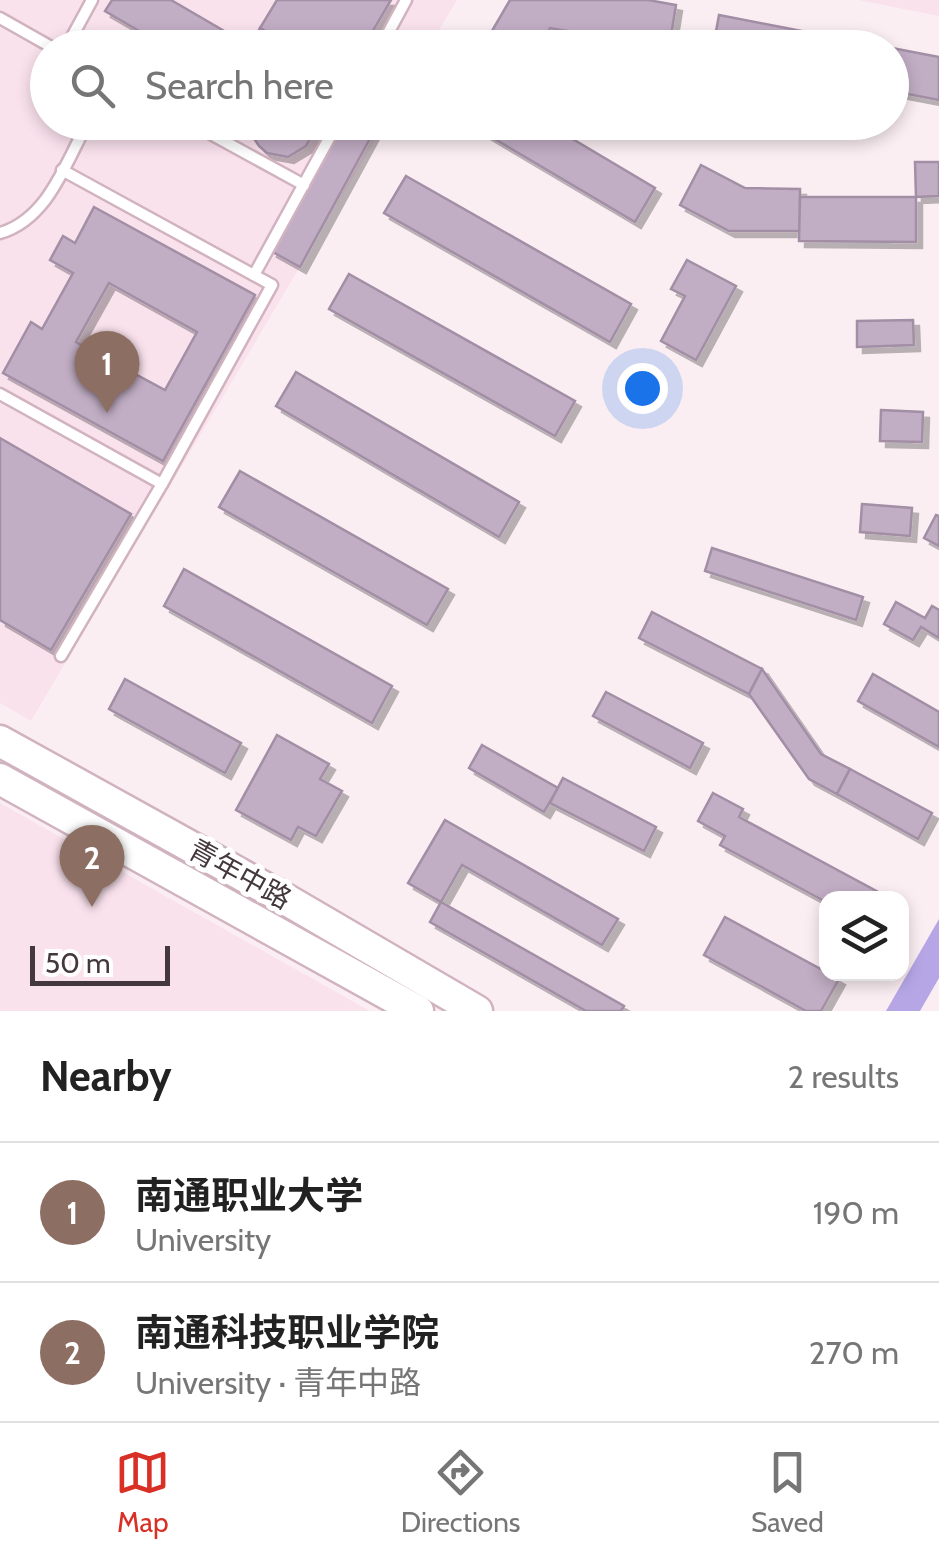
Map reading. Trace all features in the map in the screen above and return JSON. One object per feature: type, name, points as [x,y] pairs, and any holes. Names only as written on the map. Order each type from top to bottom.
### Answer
[{"type":"main road","name":"青年中路","points":[[0,741],[270,890],[477,1011]]},
{"type":"main road","name":"青年中路","points":[[0,779],[418,1011]]},
{"type":"lane","points":[[76,30],[92,0]]},
{"type":"lane","points":[[390,30],[406,0]]},
{"type":"lane","points":[[0,18],[30,35]]},
{"type":"lane","points":[[0,233],[22,226],[38,212],[78,140]]},
{"type":"lane","points":[[222,140],[304,186]]},
{"type":"lane","points":[[254,275],[328,140]]},
{"type":"lane","points":[[60,656],[162,484],[272,285],[62,170]]},
{"type":"lane","points":[[0,394],[162,484]]},
{"type":"shaded area","points":[[0,0],[457,0],[439,30],[30,30],[30,140],[375,140],[31,721],[0,703]]},
{"type":"shaded area","points":[[858,0],[939,0],[939,16]]},
{"type":"shaded area","points":[[0,803],[370,1011],[0,1011]]},
{"type":"shaded area","points":[[939,919],[939,978],[920,1011],[886,1011],[903,981],[909,981],[909,971]]},
{"type":"building","points":[[112,0],[171,0],[223,30],[137,30],[105,11]]},
{"type":"building","points":[[277,0],[391,0],[374,30],[260,28]]},
{"type":"building","points":[[510,0],[648,0],[676,5],[672,30],[492,30]]},
{"type":"building","points":[[719,15],[797,30],[716,30]]},
{"type":"building","points":[[909,51],[939,57],[939,100],[909,94]]},
{"type":"building","points":[[255,140],[310,140],[288,157],[267,153]]},
{"type":"building","points":[[332,140],[369,140],[300,267],[271,251]]},
{"type":"building","points":[[496,140],[574,140],[655,188],[635,222]]},
{"type":"building","points":[[915,162],[939,162],[939,196],[916,197]]},
{"type":"building","points":[[701,165],[745,188],[800,189],[800,231],[729,231],[680,205]]},
{"type":"building","points":[[406,176],[631,304],[610,342],[384,213]]},
{"type":"building","points":[[800,197],[916,197],[916,242],[799,241]]},
{"type":"building","points":[[94,207],[255,295],[163,461],[3,373],[31,322],[42,329],[73,273],[50,260],[63,236],[75,243]],"holes":[[[109,283],[197,332],[165,390],[76,342]]]},
{"type":"building","points":[[687,260],[736,286],[696,360],[661,341],[685,296],[671,289]]},
{"type":"building","points":[[349,274],[575,401],[555,436],[329,309]]},
{"type":"building","points":[[913,320],[914,345],[857,347],[857,321]]},
{"type":"building","points":[[296,372],[519,502],[499,537],[276,406]]},
{"type":"building","points":[[881,410],[923,412],[922,442],[880,441]]},
{"type":"building","points":[[0,438],[131,514],[51,650],[0,620]]},
{"type":"building","points":[[240,471],[448,589],[427,625],[219,507]]},
{"type":"building","points":[[862,504],[912,508],[910,536],[860,532]]},
{"type":"building","points":[[936,515],[939,516],[939,546],[924,538]]},
{"type":"building","points":[[712,548],[863,597],[856,620],[705,571]]},
{"type":"building","points":[[184,569],[392,686],[372,723],[164,606]]},
{"type":"building","points":[[896,602],[925,618],[932,606],[939,610],[939,638],[921,627],[913,640],[884,624]]},
{"type":"building","points":[[652,612],[762,669],[749,694],[639,638]]},
{"type":"building","points":[[762,669],[821,754],[850,769],[837,794],[809,779],[749,694]]},
{"type":"building","points":[[873,674],[939,712],[939,747],[858,701]]},
{"type":"building","points":[[125,679],[241,743],[225,773],[109,709]]},
{"type":"building","points":[[606,692],[703,743],[690,768],[593,716]]},
{"type":"building","points":[[277,735],[329,764],[320,779],[342,791],[316,836],[298,827],[291,840],[236,810]]},
{"type":"building","points":[[482,745],[558,788],[544,812],[469,768]]},
{"type":"building","points":[[850,769],[932,813],[918,839],[837,794]]},
{"type":"building","points":[[563,778],[656,827],[644,851],[550,803]]},
{"type":"building","points":[[713,793],[743,809],[739,817],[876,891],[819,891],[819,898],[720,845],[725,836],[698,821]]},
{"type":"building","points":[[445,820],[618,919],[602,945],[462,865],[441,902],[408,883]]},
{"type":"building","points":[[441,902],[624,1006],[621,1011],[586,1011],[430,922]]},
{"type":"building","points":[[725,917],[819,968],[819,981],[838,981],[821,1011],[806,1011],[704,955]]},
{"type":"place","name":"南通职业大学","points":[[107,413]]},
{"type":"place","name":"南通科技职业学院","points":[[92,907]]}]
